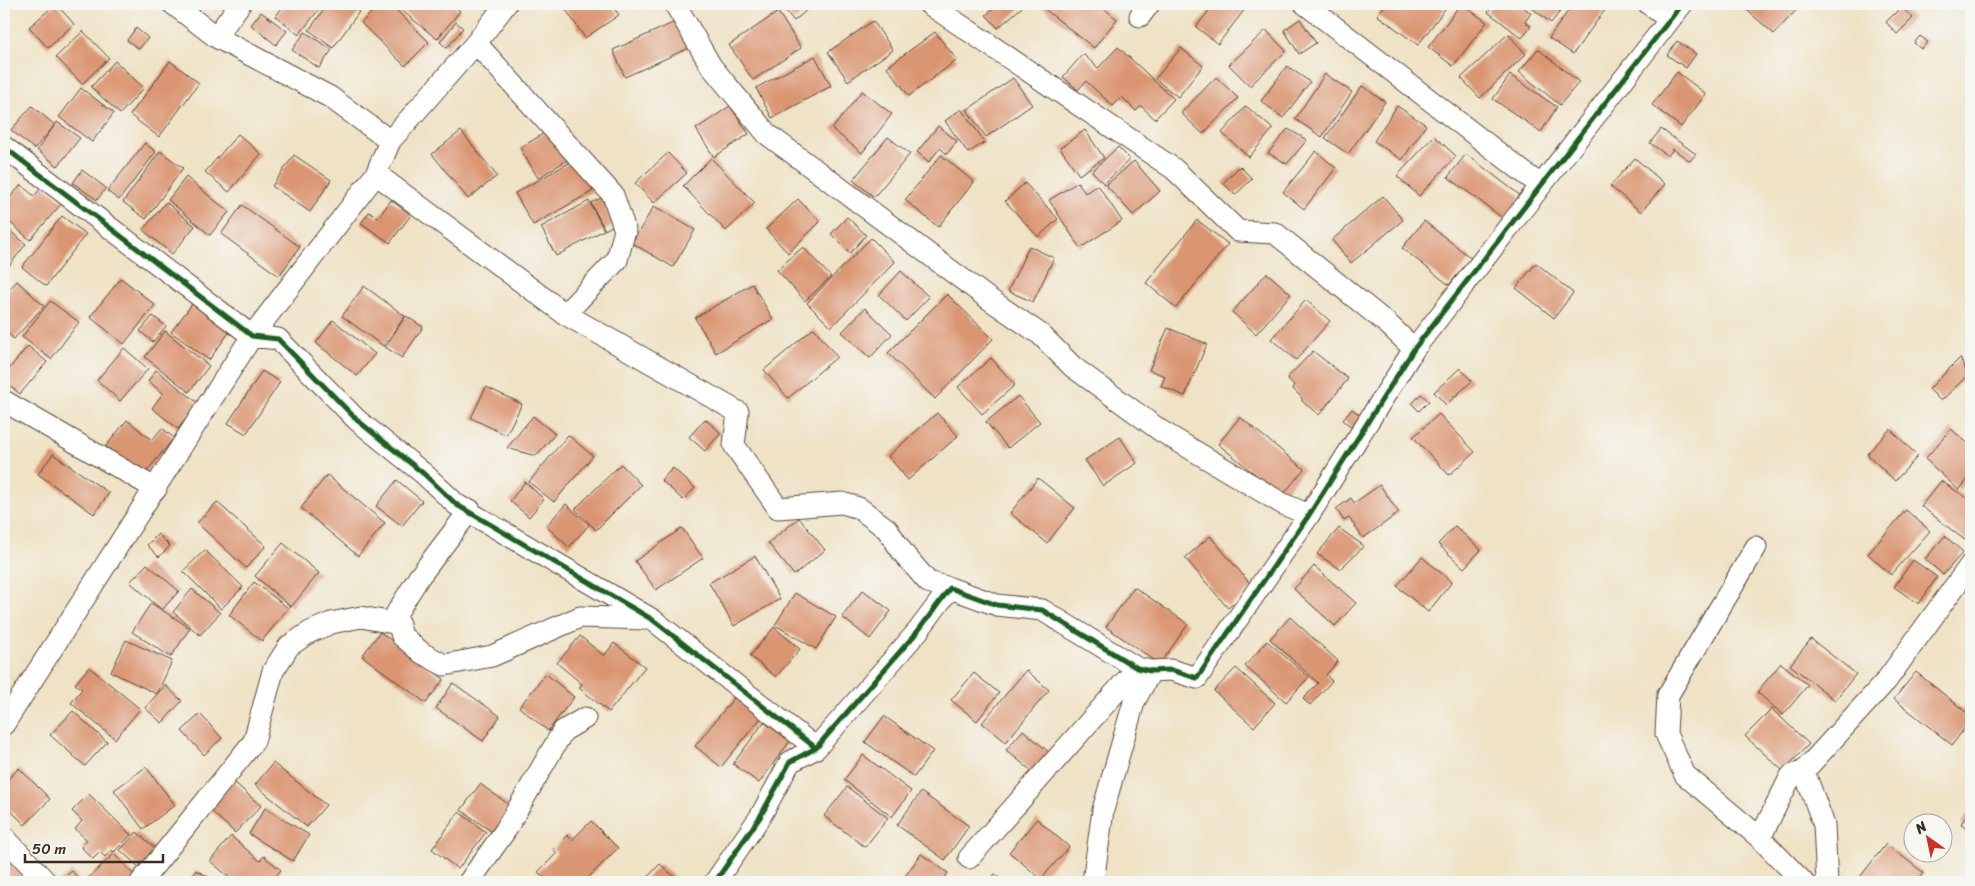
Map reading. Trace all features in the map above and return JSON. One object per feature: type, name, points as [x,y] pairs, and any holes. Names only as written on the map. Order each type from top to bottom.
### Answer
[{"type":"street","points":[[173,4],[216,37],[330,97],[390,141]]},
{"type":"street","points":[[216,37],[240,4]]},
{"type":"street","points":[[4,724],[156,489],[252,336],[376,174],[390,141],[476,43],[506,4]]},
{"type":"street","points":[[675,4],[711,66],[766,134],[989,300],[1040,334],[1074,367],[1161,431],[1283,504],[1309,516]]},
{"type":"street","points":[[929,4],[1174,169],[1238,231],[1275,233],[1389,325],[1414,348]]},
{"type":"street","points":[[1306,4],[1540,185]]},
{"type":"street","points":[[376,174],[565,314],[738,412],[734,445],[778,508],[842,503],[859,508],[887,529],[903,553],[928,582],[998,605],[1042,610],[1144,669],[1172,670],[1198,678],[1309,516],[1414,348],[1676,11],[1649,4]]},
{"type":"street","points":[[476,43],[613,195],[625,230],[617,260],[565,314]]},
{"type":"street","points":[[4,147],[252,336],[278,339],[357,420],[424,474],[457,505],[470,510],[653,620],[816,748]]},
{"type":"street","points":[[4,401],[156,489]]},
{"type":"street","points":[[470,510],[419,577],[396,614],[402,636],[422,653],[444,665],[492,656],[580,617],[653,620]]},
{"type":"street","points":[[1756,547],[1668,695],[1666,734],[1685,775],[1760,838],[1803,882]]},
{"type":"street","points":[[1760,838],[1791,776],[1804,771],[1886,681],[1971,564]]},
{"type":"street","points":[[715,882],[760,817],[790,762],[816,748],[918,630],[950,588]]},
{"type":"street","points":[[141,882],[254,741],[273,671],[289,646],[310,632],[331,623],[361,617],[399,624]]},
{"type":"street","points":[[969,858],[1144,669]]},
{"type":"street","points":[[1093,882],[1097,866],[1098,839],[1107,793],[1144,669]]},
{"type":"street","points":[[469,882],[505,831],[563,732],[586,718]]},
{"type":"street","points":[[1804,771],[1824,825],[1828,882]]},
{"type":"street","points":[[4,837],[46,882]]},
{"type":"building","points":[[56,4],[74,24],[48,48],[29,27]]},
{"type":"building","points":[[285,4],[323,4],[299,35],[276,16]]},
{"type":"building","points":[[328,4],[347,4],[359,12],[333,48],[309,30]]},
{"type":"building","points":[[380,4],[390,4],[429,42],[405,66],[361,23]]},
{"type":"building","points":[[394,4],[451,4],[460,11],[437,39]]},
{"type":"building","points":[[562,4],[611,4],[619,15],[585,38]]},
{"type":"building","points":[[780,4],[814,4],[794,21]]},
{"type":"building","points":[[999,4],[1019,4],[1022,7],[998,28],[986,15]]},
{"type":"building","points":[[1038,4],[1098,4],[1117,19],[1094,48]]},
{"type":"building","points":[[1214,4],[1249,4],[1218,44],[1196,27]]},
{"type":"building","points":[[1386,4],[1438,4],[1445,9],[1418,45],[1377,15]]},
{"type":"building","points":[[1461,4],[1487,22],[1453,66],[1428,47]]},
{"type":"building","points":[[1494,4],[1519,4],[1531,13],[1525,22],[1531,26],[1522,38],[1488,12]]},
{"type":"building","points":[[1527,4],[1566,4],[1551,23]]},
{"type":"building","points":[[1573,4],[1603,4],[1607,7],[1573,54],[1549,38]]},
{"type":"building","points":[[1740,4],[1800,4],[1801,5],[1774,34]]},
{"type":"building","points":[[1901,7],[1913,18],[1897,34],[1886,22]]},
{"type":"building","points":[[261,12],[287,31],[276,45],[251,25]]},
{"type":"building","points":[[778,12],[801,48],[753,80],[729,45]]},
{"type":"building","points":[[1300,19],[1316,43],[1299,54],[1284,30]]},
{"type":"building","points":[[677,21],[689,48],[625,77],[613,50]]},
{"type":"building","points":[[873,21],[893,50],[848,81],[828,52]]},
{"type":"building","points":[[456,22],[463,28],[447,48],[440,42]]},
{"type":"building","points":[[136,28],[148,38],[139,49],[127,40]]},
{"type":"building","points":[[1266,30],[1286,51],[1250,86],[1229,65]]},
{"type":"building","points":[[83,31],[109,58],[82,84],[56,57]]},
{"type":"building","points":[[305,32],[332,50],[319,68],[292,50]]},
{"type":"building","points":[[935,32],[957,60],[909,96],[887,67]]},
{"type":"building","points":[[1508,34],[1526,54],[1480,98],[1461,78]]},
{"type":"building","points":[[1920,36],[1928,42],[1921,49],[1914,43]]},
{"type":"building","points":[[1677,41],[1696,54],[1686,68],[1667,55]]},
{"type":"building","points":[[1118,47],[1174,99],[1155,119],[1141,106],[1136,111],[1122,97],[1113,106],[1086,81],[1078,90],[1063,77],[1083,54],[1098,68]]},
{"type":"building","points":[[1181,48],[1203,66],[1178,97],[1155,79]]},
{"type":"building","points":[[1538,49],[1579,82],[1560,105],[1519,72]]},
{"type":"building","points":[[815,56],[831,86],[772,118],[756,88]]},
{"type":"building","points":[[115,61],[144,88],[120,114],[91,87]]},
{"type":"building","points":[[170,61],[199,83],[159,137],[130,115]]},
{"type":"building","points":[[1287,66],[1310,82],[1283,118],[1261,101]]},
{"type":"building","points":[[1677,72],[1706,94],[1681,127],[1652,105]]},
{"type":"building","points":[[1325,74],[1352,92],[1322,137],[1295,119]]},
{"type":"building","points":[[1510,75],[1557,107],[1541,132],[1493,99]]},
{"type":"building","points":[[1216,77],[1238,98],[1203,134],[1181,113]]},
{"type":"building","points":[[1013,78],[1032,105],[986,137],[967,110]]},
{"type":"building","points":[[1362,86],[1385,102],[1348,154],[1325,138]]},
{"type":"building","points":[[81,88],[114,113],[92,142],[59,117]]},
{"type":"building","points":[[862,91],[892,114],[862,153],[832,129]]},
{"type":"building","points":[[32,106],[55,125],[34,149],[11,130]]},
{"type":"building","points":[[730,106],[749,134],[714,157],[696,129]]},
{"type":"building","points":[[1246,106],[1273,129],[1249,157],[1222,133]]},
{"type":"building","points":[[1397,106],[1426,125],[1402,160],[1374,141]]},
{"type":"building","points":[[961,109],[985,142],[968,153],[945,121]]},
{"type":"building","points":[[57,122],[80,138],[58,166],[37,150]]},
{"type":"building","points":[[938,126],[957,141],[947,154],[940,148],[929,162],[917,152]]},
{"type":"building","points":[[551,129],[569,159],[538,178],[520,148]]},
{"type":"building","points":[[1288,129],[1307,140],[1287,164],[1268,153]]},
{"type":"building","points":[[1661,129],[1696,154],[1690,161],[1673,149],[1668,156],[1650,143]]},
{"type":"building","points":[[1085,130],[1104,158],[1079,175],[1060,148]]},
{"type":"building","points":[[461,131],[497,176],[468,199],[432,154]]},
{"type":"building","points":[[238,134],[261,154],[229,192],[205,172]]},
{"type":"building","points":[[1434,136],[1456,156],[1419,196],[1397,176]]},
{"type":"building","points":[[888,137],[910,154],[874,197],[853,180]]},
{"type":"building","points":[[145,143],[156,152],[119,200],[107,191]]},
{"type":"building","points":[[1118,147],[1130,159],[1104,184],[1092,171]]},
{"type":"building","points":[[160,151],[183,168],[146,219],[123,202]]},
{"type":"building","points":[[1316,151],[1336,168],[1304,209],[1283,192]]},
{"type":"building","points":[[668,153],[687,173],[654,203],[635,183]]},
{"type":"building","points":[[1466,154],[1521,196],[1504,219],[1448,177]]},
{"type":"building","points":[[294,155],[331,180],[310,212],[272,186]]},
{"type":"building","points":[[941,155],[974,182],[938,227],[905,200]]},
{"type":"building","points":[[711,158],[755,203],[726,231],[683,186]]},
{"type":"building","points":[[1635,158],[1665,184],[1641,212],[1610,186]]},
{"type":"building","points":[[576,159],[593,191],[533,225],[515,193]]},
{"type":"building","points":[[1134,161],[1160,191],[1133,215],[1106,185]]},
{"type":"building","points":[[1240,166],[1252,179],[1235,195],[1223,183]]},
{"type":"building","points":[[82,170],[106,188],[97,200],[73,183]]},
{"type":"building","points":[[186,177],[229,212],[210,235],[168,200]]},
{"type":"building","points":[[1078,182],[1085,193],[1098,185],[1122,221],[1080,248],[1049,200]]},
{"type":"building","points":[[1025,183],[1058,219],[1038,237],[1005,201]]},
{"type":"building","points":[[21,185],[34,196],[44,185],[63,202],[30,240],[4,217],[4,204]]},
{"type":"building","points":[[1383,196],[1403,220],[1351,263],[1332,240]]},
{"type":"building","points":[[601,198],[615,224],[605,230],[591,203]]},
{"type":"building","points":[[798,199],[820,222],[788,253],[766,229]]},
{"type":"building","points":[[391,200],[411,215],[390,243],[361,223],[369,212],[378,218]]},
{"type":"building","points":[[589,201],[604,230],[556,256],[541,227]]},
{"type":"building","points":[[166,202],[195,226],[172,254],[143,230]]},
{"type":"building","points":[[242,205],[300,247],[279,276],[221,234]]},
{"type":"building","points":[[654,206],[695,230],[673,267],[632,243]]},
{"type":"building","points":[[62,216],[86,234],[46,286],[22,267]]},
{"type":"building","points":[[847,217],[866,235],[850,253],[831,234]]},
{"type":"building","points":[[1197,220],[1228,244],[1176,308],[1146,283]]},
{"type":"building","points":[[1424,221],[1471,258],[1449,285],[1402,248]]},
{"type":"building","points":[[4,226],[26,244],[5,271],[4,270]]},
{"type":"building","points":[[871,238],[895,262],[831,327],[807,303]]},
{"type":"building","points":[[1029,246],[1054,258],[1033,302],[1008,291]]},
{"type":"building","points":[[803,247],[831,277],[805,301],[777,270]]},
{"type":"building","points":[[1536,263],[1573,293],[1554,318],[1516,288]]},
{"type":"building","points":[[901,271],[929,297],[906,321],[879,295]]},
{"type":"building","points":[[1267,273],[1291,294],[1256,334],[1232,312]]},
{"type":"building","points":[[121,278],[155,305],[124,344],[90,317]]},
{"type":"building","points":[[17,281],[44,306],[14,339],[4,330],[4,295]]},
{"type":"building","points":[[752,284],[773,319],[716,353],[695,318]]},
{"type":"building","points":[[364,286],[405,316],[383,346],[342,316]]},
{"type":"building","points":[[947,294],[993,339],[935,399],[888,353]]},
{"type":"building","points":[[1306,300],[1330,321],[1296,360],[1271,339]]},
{"type":"building","points":[[50,301],[79,322],[51,359],[22,337]]},
{"type":"building","points":[[193,303],[231,330],[209,360],[171,332]]},
{"type":"building","points":[[865,308],[892,334],[870,358],[842,332]]},
{"type":"building","points":[[153,316],[166,326],[153,342],[140,331]]},
{"type":"building","points":[[406,316],[423,327],[402,358],[385,347]]},
{"type":"building","points":[[333,320],[375,354],[357,376],[316,343]]},
{"type":"building","points":[[814,328],[837,357],[788,398],[764,370]]},
{"type":"building","points":[[1168,328],[1207,344],[1185,396],[1161,386],[1165,376],[1149,370]]},
{"type":"building","points":[[165,331],[209,366],[189,392],[145,357]]},
{"type":"building","points":[[28,346],[47,362],[20,394],[4,381],[4,375]]},
{"type":"building","points":[[124,348],[148,369],[120,401],[97,380]]},
{"type":"building","points":[[1313,351],[1348,379],[1319,415],[1302,401],[1302,398],[1292,388],[1294,385],[1287,378]]},
{"type":"building","points":[[991,358],[1015,385],[982,414],[958,387]]},
{"type":"building","points":[[1960,358],[1968,375],[1941,401],[1929,389]]},
{"type":"building","points":[[1460,368],[1472,381],[1446,405],[1434,392]]},
{"type":"building","points":[[156,370],[198,403],[178,429],[152,408],[163,393],[148,381]]},
{"type":"building","points":[[262,371],[280,382],[246,434],[228,423]]},
{"type":"building","points":[[486,387],[522,404],[506,435],[471,418]]},
{"type":"building","points":[[1421,394],[1429,401],[1419,411],[1412,404]]},
{"type":"building","points":[[1018,396],[1040,422],[1008,448],[986,422]]},
{"type":"building","points":[[1352,409],[1364,418],[1355,430],[1343,420]]},
{"type":"building","points":[[937,413],[958,436],[908,480],[888,456]]},
{"type":"building","points":[[1439,414],[1475,452],[1449,475],[1413,437]]},
{"type":"building","points":[[533,416],[555,434],[536,456],[507,448]]},
{"type":"building","points":[[1240,417],[1304,469],[1282,496],[1218,444]]},
{"type":"building","points":[[705,419],[721,433],[705,451],[689,437]]},
{"type":"building","points":[[127,420],[152,440],[162,428],[174,438],[143,476],[106,446]]},
{"type":"building","points":[[1890,429],[1918,456],[1895,481],[1867,454]]},
{"type":"building","points":[[1951,429],[1971,446],[1971,476],[1959,490],[1925,459]]},
{"type":"building","points":[[568,435],[593,456],[554,502],[529,482]]},
{"type":"building","points":[[1120,437],[1137,463],[1103,486],[1085,460]]},
{"type":"building","points":[[53,454],[109,493],[94,514],[38,474]]},
{"type":"building","points":[[621,464],[641,485],[596,530],[575,509]]},
{"type":"building","points":[[673,468],[695,488],[683,500],[661,480]]},
{"type":"building","points":[[327,475],[385,523],[358,556],[301,508]]},
{"type":"building","points":[[1038,478],[1075,508],[1047,543],[1010,513]]},
{"type":"building","points":[[397,480],[422,501],[402,526],[376,506]]},
{"type":"building","points":[[1941,481],[1970,500],[1971,498],[1971,545],[1921,506]]},
{"type":"building","points":[[525,482],[544,499],[529,517],[510,501]]},
{"type":"building","points":[[1380,485],[1399,513],[1363,538],[1349,518],[1344,521],[1336,509],[1351,498],[1354,503]]},
{"type":"building","points":[[217,502],[266,546],[246,568],[197,523]]},
{"type":"building","points":[[566,504],[589,525],[569,547],[546,526]]},
{"type":"building","points":[[1906,510],[1930,531],[1891,575],[1868,554]]},
{"type":"building","points":[[799,518],[825,550],[794,575],[768,543]]},
{"type":"building","points":[[1455,526],[1481,550],[1464,568],[1438,544]]},
{"type":"building","points":[[682,528],[703,558],[656,590],[635,561]]},
{"type":"building","points":[[1339,528],[1364,546],[1340,569],[1317,554]]},
{"type":"building","points":[[158,534],[170,546],[159,557],[147,545]]},
{"type":"building","points":[[1210,536],[1253,587],[1228,608],[1185,558]]},
{"type":"building","points":[[1945,536],[1963,552],[1943,575],[1925,559]]},
{"type":"building","points":[[283,543],[319,573],[291,607],[255,576]]},
{"type":"building","points":[[205,550],[243,587],[221,609],[183,571]]},
{"type":"building","points":[[755,556],[780,599],[734,626],[709,583]]},
{"type":"building","points":[[1422,557],[1452,582],[1428,612],[1397,586]]},
{"type":"building","points":[[1913,560],[1937,577],[1919,604],[1894,587]]},
{"type":"building","points":[[147,564],[179,591],[162,610],[130,582]]},
{"type":"building","points":[[1314,566],[1356,603],[1335,626],[1294,589]]},
{"type":"building","points":[[254,582],[288,608],[262,641],[229,615]]},
{"type":"building","points":[[1134,587],[1188,624],[1160,664],[1106,627]]},
{"type":"building","points":[[192,589],[220,613],[200,635],[173,612]]},
{"type":"building","points":[[863,590],[891,611],[870,639],[842,617]]},
{"type":"building","points":[[795,593],[836,617],[816,649],[775,625]]},
{"type":"building","points":[[151,603],[190,628],[171,657],[132,632]]},
{"type":"building","points":[[1290,617],[1338,661],[1326,675],[1332,681],[1310,705],[1303,699],[1318,683],[1270,639]]},
{"type":"building","points":[[774,627],[800,649],[776,677],[750,656]]},
{"type":"building","points":[[380,632],[444,679],[426,703],[362,656]]},
{"type":"building","points":[[580,636],[604,656],[614,643],[645,667],[609,712],[579,688],[582,684],[557,663]]},
{"type":"building","points":[[1811,639],[1856,674],[1835,700],[1790,665]]},
{"type":"building","points":[[126,640],[172,661],[157,694],[111,672]]},
{"type":"building","points":[[1267,641],[1309,677],[1286,702],[1245,666]]},
{"type":"building","points":[[1781,663],[1808,685],[1783,715],[1757,692]]},
{"type":"building","points":[[89,667],[140,709],[115,739],[71,703],[82,689],[75,684]]},
{"type":"building","points":[[1236,668],[1275,703],[1254,727],[1214,691]]},
{"type":"building","points":[[1026,670],[1049,690],[1006,742],[982,723]]},
{"type":"building","points":[[1916,672],[1971,716],[1971,720],[1952,745],[1894,699]]},
{"type":"building","points":[[974,673],[999,693],[977,721],[951,700]]},
{"type":"building","points":[[546,674],[574,697],[548,731],[519,707]]},
{"type":"building","points":[[453,683],[500,716],[483,741],[436,708]]},
{"type":"building","points":[[165,685],[182,701],[162,723],[145,708]]},
{"type":"building","points":[[737,694],[763,715],[721,767],[695,746]]},
{"type":"building","points":[[1772,709],[1809,744],[1783,771],[1745,736]]},
{"type":"building","points":[[73,711],[107,742],[85,766],[50,735]]},
{"type":"building","points":[[200,714],[222,738],[204,755],[182,731]]},
{"type":"building","points":[[884,716],[933,751],[914,777],[865,742]]},
{"type":"building","points":[[764,722],[790,741],[759,783],[733,764]]},
{"type":"building","points":[[1023,730],[1050,753],[1034,773],[1006,750]]},
{"type":"building","points":[[863,755],[911,791],[892,817],[844,780]]},
{"type":"building","points":[[273,763],[326,805],[307,827],[255,785]]},
{"type":"building","points":[[146,767],[175,805],[143,829],[114,790]]},
{"type":"building","points":[[19,768],[50,799],[25,825],[4,804],[4,783]]},
{"type":"building","points":[[233,781],[261,806],[235,833],[208,808]]},
{"type":"building","points":[[480,784],[514,808],[495,834],[461,810]]},
{"type":"building","points":[[847,787],[888,818],[865,847],[824,816]]},
{"type":"building","points":[[921,792],[969,826],[945,860],[897,825]]},
{"type":"building","points":[[89,794],[131,835],[114,852],[111,850],[105,857],[100,852],[93,859],[81,847],[87,840],[75,829],[82,821],[72,811]]},
{"type":"building","points":[[1971,807],[1971,830],[1961,824]]},
{"type":"building","points":[[265,808],[309,835],[293,861],[249,834]]},
{"type":"building","points":[[459,812],[486,832],[458,869],[432,849]]},
{"type":"building","points":[[1037,819],[1069,847],[1041,879],[1009,852]]},
{"type":"building","points":[[591,821],[618,848],[584,882],[549,882],[538,872],[557,853],[553,849],[567,835],[572,840]]},
{"type":"building","points":[[137,832],[158,851],[141,869],[120,850]]},
{"type":"building","points":[[231,836],[260,861],[264,856],[281,870],[271,882],[235,882],[210,861]]},
{"type":"building","points":[[1886,844],[1902,856],[1902,864],[1912,864],[1924,873],[1917,882],[1856,882]]},
{"type":"building","points":[[4,849],[29,874],[20,882],[4,882]]},
{"type":"building","points":[[114,854],[136,877],[130,882],[84,882]]},
{"type":"building","points":[[921,854],[948,873],[942,882],[901,882]]},
{"type":"building","points":[[660,864],[680,882],[643,882]]},
{"type":"building","points":[[196,870],[217,882],[189,882]]},
{"type":"building","points":[[72,871],[81,882],[58,882]]},
{"type":"building","points":[[995,874],[1005,882],[988,882]]},
{"type":"cycle path","points":[[715,882],[760,817],[790,762],[816,748],[918,631],[950,588],[997,605],[1042,610],[1137,668],[1151,671],[1171,670],[1197,678],[1309,515],[1414,349],[1682,4]]},
{"type":"cycle path","points":[[4,147],[252,336],[278,339],[357,420],[424,474],[457,505],[653,620],[816,748]]}]
